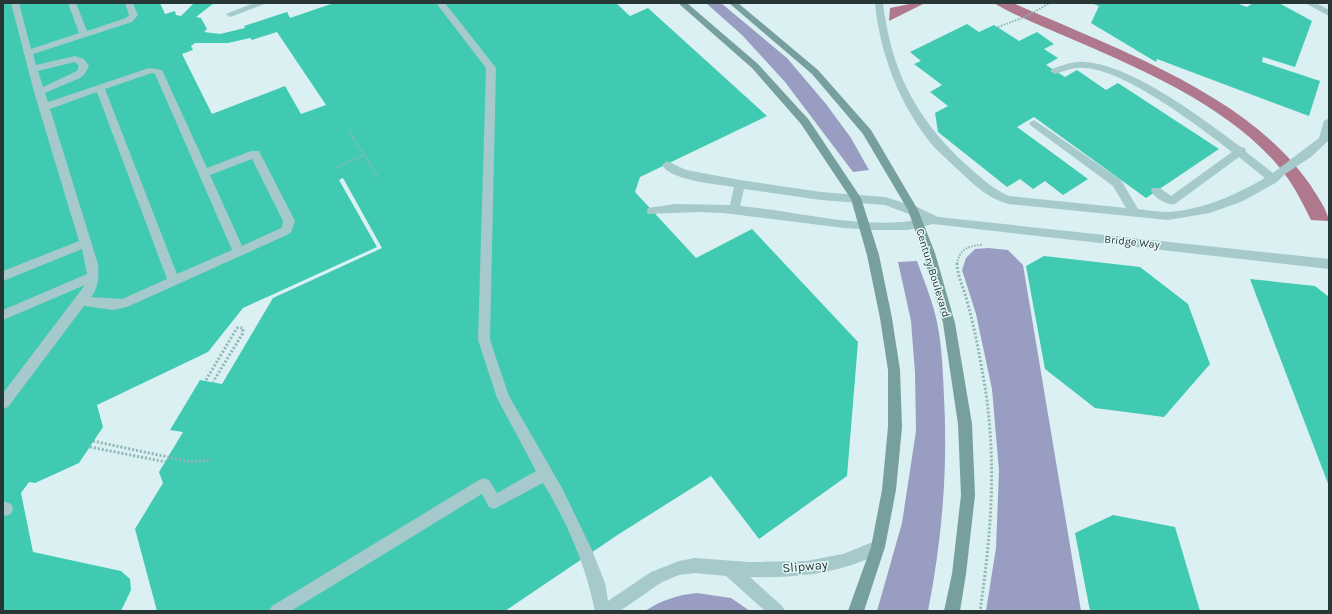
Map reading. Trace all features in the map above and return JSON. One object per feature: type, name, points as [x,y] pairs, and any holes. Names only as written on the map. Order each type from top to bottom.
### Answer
[{"type":"main road","points":[[682,3],[755,66],[788,101],[805,122],[856,198],[865,226],[884,304],[894,370],[895,427],[889,490],[878,547],[856,611]]},
{"type":"main road","name":"Century Boulevard","points":[[733,3],[815,72],[867,132],[912,210],[919,225],[929,253],[949,323],[964,424],[968,495],[960,574],[952,611]]},
{"type":"lane","points":[[3,403],[90,290],[93,277],[85,243],[28,53],[15,3]]},
{"type":"lane","points":[[72,3],[84,35]]},
{"type":"lane","points":[[28,53],[132,18],[134,15],[129,3]]},
{"type":"lane","points":[[230,14],[262,3]]},
{"type":"lane","points":[[440,3],[491,68],[484,340],[503,398],[544,474],[561,500],[588,555],[597,583],[603,611]]},
{"type":"lane","points":[[880,3],[880,21],[890,59],[908,99],[937,143],[982,187],[992,194],[1008,200],[1168,216],[1210,209],[1240,198],[1273,178],[1307,154],[1324,140],[1329,121]]},
{"type":"lane","points":[[1309,3],[1329,13]]},
{"type":"lane","points":[[33,69],[75,59],[81,61],[84,66],[83,70],[77,76],[40,92]]},
{"type":"lane","points":[[1055,71],[1074,66],[1087,65],[1107,69],[1120,75],[1178,108],[1241,151],[1273,178]]},
{"type":"lane","points":[[44,107],[152,70],[159,72],[239,252]]},
{"type":"lane","points":[[100,88],[174,281]]},
{"type":"lane","points":[[1034,123],[1117,182],[1134,212]]},
{"type":"lane","points":[[1156,191],[1171,201],[1241,151]]},
{"type":"lane","points":[[81,301],[113,305],[122,304],[287,229],[290,221],[256,154],[204,173]]},
{"type":"lane","points":[[667,165],[673,170],[685,174],[740,184],[821,196],[885,201],[912,210],[936,221]]},
{"type":"lane","points":[[734,210],[740,184]]},
{"type":"lane","points":[[652,211],[672,207],[734,210],[865,226],[919,225],[936,221]]},
{"type":"lane","name":"Bridge Way","points":[[936,221],[1329,264]]},
{"type":"lane","points":[[3,276],[85,243]]},
{"type":"lane","points":[[3,315],[93,277]]},
{"type":"lane","points":[[277,611],[479,489],[494,502],[544,474]]},
{"type":"lane","name":"Slipway","points":[[608,611],[642,586],[666,573],[690,566],[730,569],[828,566],[862,555],[878,547]]},
{"type":"lane","points":[[730,569],[777,611]]},
{"type":"path","points":[[998,28],[1019,21],[1038,12],[1050,3]]},
{"type":"path","points":[[349,131],[378,177]]},
{"type":"path","points":[[336,168],[364,155]]},
{"type":"path","points":[[980,611],[989,546],[992,469],[988,411],[981,362],[967,297],[958,270],[958,259],[962,252],[972,245],[986,244]]},
{"type":"path","points":[[206,380],[237,328],[243,328],[243,333],[213,382]]},
{"type":"path","points":[[93,441],[191,462],[211,460]]},
{"type":"path","points":[[90,446],[166,462]]},
{"type":"shaded area","points":[[706,3],[721,3],[787,58],[826,104],[851,138],[869,170],[853,172],[785,82],[742,35]]},
{"type":"shaded area","points":[[914,3],[925,3],[889,21],[890,8]]},
{"type":"shaded area","points":[[994,3],[1013,3],[1134,56],[1176,76],[1215,99],[1252,124],[1284,153],[1311,186],[1324,207],[1329,221],[1311,220],[1298,194],[1270,156],[1246,134],[1220,114],[1162,80],[1023,18]]},
{"type":"shaded area","points":[[988,248],[1008,250],[1023,265],[1081,611],[986,611],[996,548],[999,471],[992,389],[976,314],[962,270],[966,258],[975,249]]},
{"type":"shaded area","points":[[917,261],[935,314],[939,331],[942,360],[945,451],[943,504],[937,558],[928,611],[877,611],[902,523],[916,431],[915,373],[911,321],[898,262]]},
{"type":"shaded area","points":[[697,593],[731,598],[750,611],[645,611],[670,599]]},
{"type":"building","points":[[3,3],[160,3],[165,14],[175,11],[176,15],[181,16],[194,3],[214,3],[196,17],[201,18],[207,29],[204,32],[220,34],[245,28],[244,26],[287,12],[290,18],[334,3],[616,3],[630,16],[648,8],[767,116],[640,177],[635,192],[696,258],[752,229],[858,342],[847,476],[759,539],[711,476],[619,534],[505,611],[157,611],[135,529],[163,483],[159,472],[183,432],[170,430],[200,380],[222,384],[273,298],[382,248],[343,178],[339,180],[377,247],[243,308],[208,352],[97,405],[103,427],[79,463],[35,483],[29,482],[21,493],[33,552],[121,571],[130,579],[131,590],[121,611],[3,611]],"holes":[[[277,32],[326,105],[301,114],[285,86],[212,114],[182,54],[193,50],[191,46],[195,43],[228,43],[250,38],[252,40]]]},
{"type":"building","points":[[1091,3],[1236,3],[1247,7],[1253,3],[1279,3],[1312,21],[1295,67],[1263,57],[1262,62],[1320,81],[1309,116],[1157,59],[1156,62],[1091,23],[1099,6]]},
{"type":"building","points":[[967,24],[979,32],[994,25],[1019,41],[1037,32],[1054,44],[1044,49],[1058,58],[1046,65],[1065,77],[1077,70],[1106,90],[1118,83],[1219,149],[1146,198],[1034,117],[1017,127],[1088,179],[1063,195],[1045,181],[1033,189],[1020,179],[1007,187],[938,132],[935,113],[948,106],[930,92],[942,85],[914,64],[921,61],[910,52]]},
{"type":"building","points":[[1044,256],[1140,267],[1188,304],[1210,364],[1164,417],[1095,408],[1045,369],[1026,266]]},
{"type":"building","points":[[1250,279],[1315,286],[1329,297],[1329,486]]},
{"type":"building","points":[[1113,515],[1175,527],[1200,611],[1090,611],[1075,533]]}]
